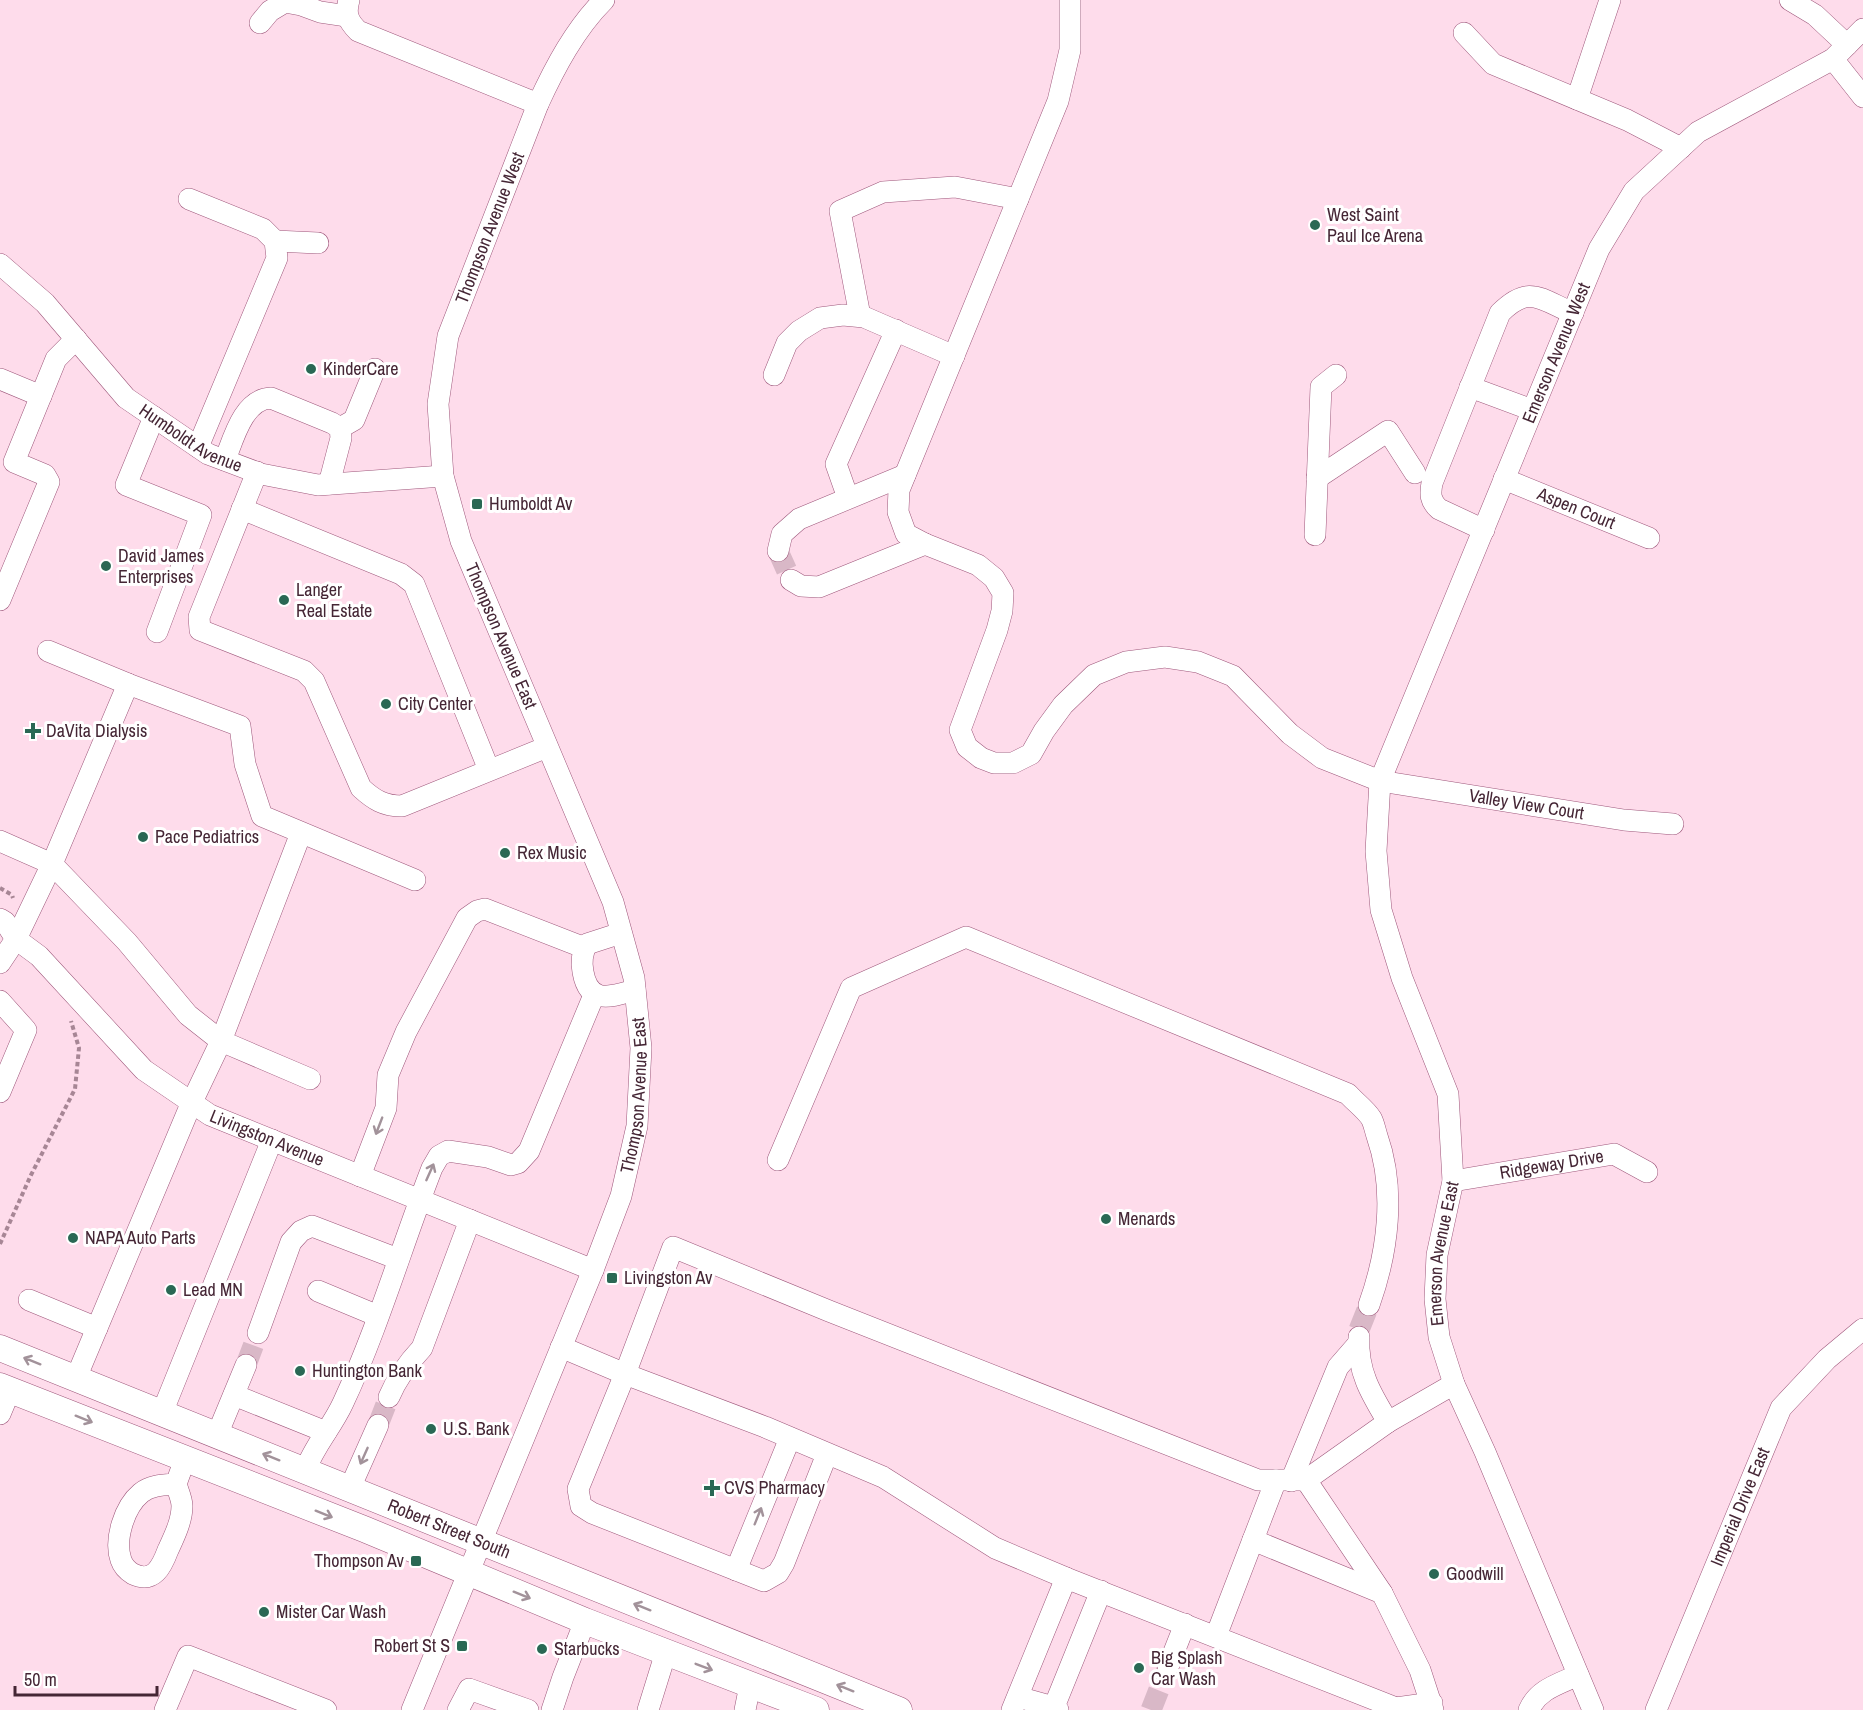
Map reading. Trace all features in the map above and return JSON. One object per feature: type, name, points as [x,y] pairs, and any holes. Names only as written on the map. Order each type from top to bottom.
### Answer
[{"type":"main road","name":"Robert Street South","points":[[0,1348],[899,1710]]},
{"type":"main road","name":"Robert Street South","points":[[5,1388],[585,1621],[816,1710]]},
{"type":"street","name":"Thompson Avenue West","points":[[442,476],[438,405],[448,336],[538,104],[553,72],[573,39],[604,0]]},
{"type":"street","points":[[925,544],[906,534],[898,512],[899,489],[1058,101],[1070,50],[1070,0]]},
{"type":"street","points":[[1577,99],[1610,0]]},
{"type":"street","points":[[1790,0],[1815,15],[1840,52],[1863,98]]},
{"type":"street","points":[[260,23],[270,11],[285,2],[320,12],[348,8],[349,22],[358,31],[538,104]]},
{"type":"street","name":"Emerson Avenue West","points":[[1380,781],[1599,249],[1634,191],[1698,132],[1840,52],[1863,29]]},
{"type":"street","points":[[1464,33],[1493,64],[1627,120],[1681,148]]},
{"type":"street","points":[[860,316],[840,211],[883,192],[955,187],[1018,199]]},
{"type":"street","points":[[189,199],[263,229],[275,241],[277,258],[198,447]]},
{"type":"street","points":[[275,241],[318,243]]},
{"type":"street","name":"Humboldt Avenue","points":[[0,264],[45,303],[126,398],[208,454],[256,472],[318,485],[442,476]]},
{"type":"street","points":[[1484,530],[1439,509],[1433,504],[1430,495],[1431,483],[1500,313],[1512,301],[1525,295],[1539,298],[1573,313]]},
{"type":"street","points":[[774,375],[787,344],[799,331],[820,318],[843,315],[860,316],[954,356]]},
{"type":"street","points":[[848,498],[836,464],[896,330]]},
{"type":"street","points":[[0,600],[49,482],[45,475],[7,459],[41,396],[56,359],[76,339]]},
{"type":"street","points":[[340,428],[354,420],[375,369]]},
{"type":"street","points":[[1315,536],[1321,387],[1336,375]]},
{"type":"street","points":[[0,379],[41,396]]},
{"type":"street","points":[[1470,387],[1533,410]]},
{"type":"street","points":[[225,460],[246,413],[256,402],[264,398],[271,398],[322,418],[340,428]]},
{"type":"street","points":[[154,417],[126,485],[201,515],[157,632]]},
{"type":"street","points":[[329,484],[341,438],[340,428]]},
{"type":"street","points":[[1317,478],[1388,431],[1415,473]]},
{"type":"street","points":[[256,472],[198,617],[200,630],[304,671],[314,681],[361,788],[374,800],[388,806],[402,806],[548,747]]},
{"type":"street","points":[[778,551],[782,534],[799,519],[905,475]]},
{"type":"street","name":"Thompson Avenue East","points":[[412,1710],[593,1270],[621,1196],[637,1126],[641,1048],[634,978],[613,902],[461,541],[442,476]]},
{"type":"street","name":"Aspen Court","points":[[1504,479],[1649,538]]},
{"type":"street","points":[[242,509],[400,574],[414,584],[489,770]]},
{"type":"street","points":[[791,580],[801,586],[819,587],[925,544]]},
{"type":"street","name":"Valley View Court","points":[[925,544],[978,565],[994,578],[1003,592],[1002,611],[997,630],[960,730],[967,747],[981,758],[994,764],[1013,763],[1031,754],[1063,705],[1094,675],[1126,662],[1165,657],[1198,662],[1233,676],[1290,734],[1322,758],[1380,781],[1624,820],[1672,824]]},
{"type":"street","points":[[48,651],[240,726],[245,764],[262,816],[415,880]]},
{"type":"street","points":[[0,963],[16,939],[52,864],[128,684]]},
{"type":"street","name":"Emerson Avenue East","points":[[1380,781],[1376,850],[1382,910],[1402,978],[1448,1094],[1453,1181],[1437,1255],[1435,1299],[1439,1337],[1454,1384],[1485,1452],[1593,1710]]},
{"type":"street","points":[[76,1378],[191,1104],[221,1041],[301,833]]},
{"type":"street","points":[[0,841],[52,864],[127,942],[188,1015],[221,1041],[310,1079]]},
{"type":"street","points":[[360,1176],[386,1108],[388,1075],[416,1012],[467,918],[477,910],[485,909],[585,948]]},
{"type":"street","name":"Livingston Avenue","points":[[0,919],[5,922],[16,939],[39,956],[144,1070],[191,1104],[210,1115],[593,1270]]},
{"type":"street","points":[[621,933],[587,944],[581,963],[588,990],[594,995],[610,997],[635,990]]},
{"type":"street","points":[[778,1160],[850,988],[966,937],[1348,1094],[1371,1118],[1383,1153],[1388,1194],[1378,1280],[1369,1305]]},
{"type":"street","points":[[305,1471],[310,1456],[344,1402],[378,1316],[419,1200],[439,1156],[448,1151],[488,1157],[511,1165],[518,1163],[529,1151],[594,995]]},
{"type":"street","points":[[0,1001],[26,1030],[0,1092]]},
{"type":"street","points":[[162,1413],[272,1140]]},
{"type":"street","name":"Ridgeway Drive","points":[[1453,1181],[1614,1154],[1647,1172]]},
{"type":"street","points":[[389,1397],[406,1364],[422,1348],[470,1220]]},
{"type":"street","points":[[258,1333],[291,1242],[301,1231],[312,1226],[398,1259]]},
{"type":"street","points":[[827,1454],[784,1563],[778,1573],[764,1581],[592,1513],[580,1506],[578,1489],[673,1247],[1258,1480],[1291,1480],[1454,1384]]},
{"type":"street","points":[[318,1291],[378,1316]]},
{"type":"street","points":[[29,1300],[97,1328]]},
{"type":"street","name":"Imperial Drive East","points":[[1656,1710],[1781,1408],[1827,1359],[1863,1329]]},
{"type":"street","points":[[1216,1636],[1253,1540],[1291,1480],[1338,1367],[1359,1337],[1362,1369],[1370,1393],[1388,1422]]},
{"type":"street","points":[[561,1347],[883,1477],[995,1548],[1066,1578],[1395,1709],[1432,1707],[1420,1670],[1382,1593],[1291,1480]]},
{"type":"street","points":[[217,1435],[246,1365]]},
{"type":"street","points":[[0,1414],[5,1388]]},
{"type":"street","points":[[234,1395],[326,1432]]},
{"type":"street","points":[[350,1488],[378,1425]]},
{"type":"street","points":[[736,1570],[790,1438]]},
{"type":"street","points":[[176,1484],[185,1459]]},
{"type":"street","points":[[1253,1540],[1382,1593]]},
{"type":"street","points":[[1066,1578],[1015,1704],[1056,1708],[1101,1591]]},
{"type":"street","points":[[552,1710],[562,1677],[585,1621]]},
{"type":"street","points":[[1168,1667],[1185,1624]]},
{"type":"street","points":[[648,1710],[666,1652]]},
{"type":"street","points":[[165,1710],[188,1656],[326,1710]]},
{"type":"street","points":[[1529,1710],[1533,1700],[1543,1691],[1578,1675]]},
{"type":"street","points":[[745,1710],[750,1684]]},
{"type":"street","points":[[458,1710],[469,1689],[528,1710]]},
{"type":"path","points":[[0,888],[12,895],[14,902]]},
{"type":"path","points":[[0,1244],[31,1175],[75,1089],[79,1048],[71,1021],[65,1013]]},
{"type":"tunnel","points":[[778,551],[791,580]]},
{"type":"tunnel","points":[[1359,1330],[1369,1305]]},
{"type":"tunnel","points":[[246,1365],[258,1333]]},
{"type":"tunnel","points":[[378,1425],[389,1397]]},
{"type":"tunnel","points":[[1151,1710],[1168,1667]]},
{"type":"place","name":"West Saint Paul Ice Arena","points":[[1315,225]]},
{"type":"place","name":"KinderCare","points":[[311,369]]},
{"type":"place","name":"Humboldt Av","points":[[477,504]]},
{"type":"place","name":"David James Enterprises","points":[[106,566]]},
{"type":"place","name":"Langer Real Estate","points":[[284,600]]},
{"type":"place","name":"City Center","points":[[386,704]]},
{"type":"place","name":"DaVita Dialysis","points":[[33,731]]},
{"type":"place","name":"Pace Pediatrics","points":[[143,837]]},
{"type":"place","name":"Rex Music","points":[[505,853]]},
{"type":"place","name":"Menards","points":[[1106,1219]]},
{"type":"place","name":"NAPA Auto Parts","points":[[73,1238]]},
{"type":"place","name":"Livingston Av","points":[[612,1278]]},
{"type":"place","name":"Lead MN","points":[[171,1290]]},
{"type":"place","name":"Huntington Bank","points":[[300,1371]]},
{"type":"place","name":"U.S. Bank","points":[[431,1429]]},
{"type":"place","name":"CVS Pharmacy","points":[[712,1488]]},
{"type":"place","name":"Thompson Av","points":[[416,1561]]},
{"type":"place","name":"Goodwill","points":[[1434,1574]]},
{"type":"place","name":"Mister Car Wash","points":[[264,1612]]},
{"type":"place","name":"Robert St S","points":[[462,1646]]},
{"type":"place","name":"Starbucks","points":[[542,1649]]},
{"type":"place","name":"Big Splash Car Wash","points":[[1139,1668]]}]
